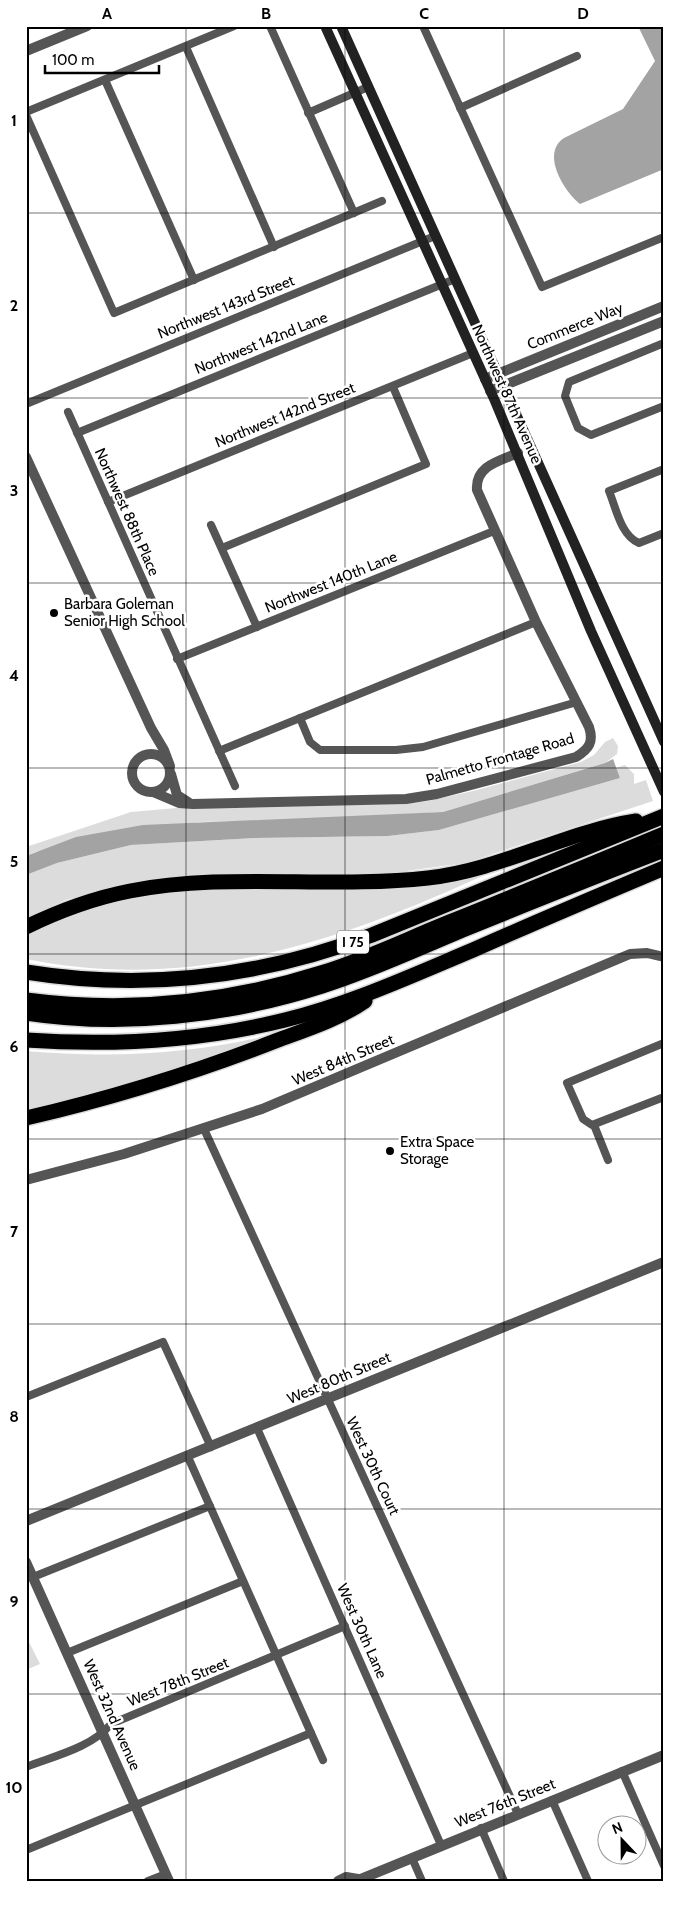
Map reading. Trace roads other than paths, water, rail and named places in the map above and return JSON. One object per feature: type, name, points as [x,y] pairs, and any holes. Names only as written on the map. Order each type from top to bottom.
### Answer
[{"type":"highway","points":[[26,927],[90,901],[130,891],[172,885],[369,882],[429,878],[467,871],[614,824],[662,817]]},
{"type":"highway","name":"I 75","points":[[26,972],[93,980],[157,981],[222,975],[284,963],[372,935],[662,817]]},
{"type":"highway","points":[[26,1000],[68,1004],[145,1005],[214,999],[275,986],[361,958],[664,834]]},
{"type":"highway","points":[[26,1013],[88,1018],[154,1017],[203,1013],[276,999],[362,972],[664,850]]},
{"type":"highway","points":[[26,1040],[117,1043],[217,1034],[300,1016],[380,990],[664,868]]},
{"type":"highway","points":[[26,1118],[128,1091],[253,1050],[348,1013],[380,990]]},
{"type":"main road","name":"Northwest 87th Avenue","points":[[325,26],[518,452],[591,631],[664,792]]},
{"type":"main road","name":"Northwest 87th Avenue","points":[[341,26],[664,742]]},
{"type":"main road","points":[[518,452],[530,462],[542,484],[554,500]]},
{"type":"street","points":[[234,26],[26,114],[114,313],[382,201]]},
{"type":"street","points":[[270,26],[354,213]]},
{"type":"street","points":[[423,26],[542,287],[664,237]]},
{"type":"street","points":[[26,51],[81,27]]},
{"type":"street","points":[[186,47],[274,246]]},
{"type":"street","points":[[460,108],[577,56]]},
{"type":"street","points":[[105,80],[194,280]]},
{"type":"street","points":[[308,113],[368,87]]},
{"type":"street","name":"Northwest 143rd Street","points":[[26,404],[435,236]]},
{"type":"street","name":"Northwest 142nd Lane","points":[[77,432],[455,279]]},
{"type":"street","name":"Commerce Way","points":[[485,379],[664,306]]},
{"type":"street","name":"Commerce Way","points":[[490,391],[664,321]]},
{"type":"street","points":[[664,343],[569,382],[565,396],[578,428],[591,435],[664,406]]},
{"type":"street","name":"Northwest 142nd Street","points":[[108,502],[473,353]]},
{"type":"street","points":[[222,548],[426,464],[393,387]]},
{"type":"street","name":"Northwest 88th Place","points":[[68,412],[177,659],[236,786]]},
{"type":"street","name":"Palmetto Frontage Road","points":[[153,792],[179,803],[193,804],[377,801],[437,794],[576,756],[584,752],[590,745],[592,736],[578,702],[536,622],[476,490],[476,480],[485,468],[518,452]]},
{"type":"street","points":[[26,457],[151,728],[164,750],[177,795],[193,804]]},
{"type":"street","points":[[664,469],[609,491],[627,533],[632,540],[639,543],[664,533]]},
{"type":"street","points":[[211,525],[257,627]]},
{"type":"street","name":"Northwest 140th Lane","points":[[177,659],[494,531]]},
{"type":"street","points":[[219,750],[536,622]]},
{"type":"street","points":[[300,718],[310,742],[320,750],[396,750],[423,747],[453,740],[578,702]]},
{"type":"street","points":[[140,758],[157,754],[167,761],[170,770],[164,788],[153,792],[142,790],[135,783],[132,772],[140,758],[149,746],[152,736],[151,728]]},
{"type":"street","name":"West 84th Street","points":[[26,1180],[124,1154],[204,1129],[326,1084],[625,956],[643,952],[664,957]]},
{"type":"street","points":[[608,1160],[594,1125],[583,1119],[567,1083],[664,1043]]},
{"type":"street","points":[[594,1125],[664,1097]]},
{"type":"street","name":"West 30th Court","points":[[204,1129],[518,1814]]},
{"type":"street","name":"West 80th Street","points":[[26,1521],[188,1457],[664,1262]]},
{"type":"street","points":[[26,1397],[163,1342],[211,1447]]},
{"type":"street","name":"West 30th Lane","points":[[257,1428],[441,1845]]},
{"type":"street","points":[[188,1457],[323,1760]]},
{"type":"street","points":[[33,1577],[210,1506]]},
{"type":"street","name":"West 32nd Avenue","points":[[26,1562],[167,1877]]},
{"type":"street","points":[[67,1653],[243,1581]]},
{"type":"street","name":"West 78th Street","points":[[26,1767],[92,1741],[111,1724],[277,1656],[344,1626]]},
{"type":"street","points":[[26,1850],[311,1733]]},
{"type":"street","name":"West 76th Street","points":[[338,1881],[346,1878],[357,1880],[664,1755]]},
{"type":"street","points":[[622,1771],[664,1866]]},
{"type":"street","points":[[552,1800],[588,1881]]},
{"type":"street","points":[[482,1828],[504,1881]]},
{"type":"street","points":[[412,1858],[422,1881]]},
{"type":"street","points":[[148,1881],[167,1877]]},
{"type":"place","name":"Barbara Goleman Senior High School","points":[[54,613]]},
{"type":"place","name":"Extra Space Storage","points":[[390,1151]]}]
